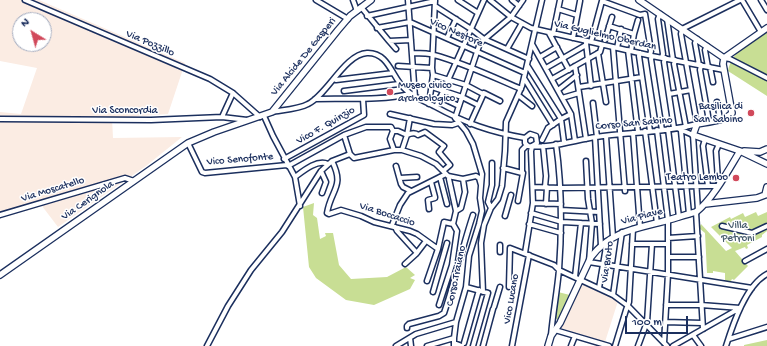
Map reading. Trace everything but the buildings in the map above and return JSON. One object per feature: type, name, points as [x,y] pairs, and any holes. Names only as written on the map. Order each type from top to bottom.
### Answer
[{"type":"street","name":"Via Pozzillo","points":[[25,0],[210,79],[233,93],[263,116]]},
{"type":"street","points":[[316,0],[348,19]]},
{"type":"street","points":[[353,0],[359,9],[396,49]]},
{"type":"street","name":"Via Alcide De Gasperi","points":[[272,112],[312,60],[348,19],[371,0]]},
{"type":"street","points":[[408,0],[415,97]]},
{"type":"street","points":[[458,0],[478,13]]},
{"type":"street","points":[[436,107],[484,0]]},
{"type":"street","name":"Via Guglielmo Oberdan","points":[[490,0],[511,17],[536,30],[573,38],[586,43],[591,42],[602,44],[651,56],[724,70]]},
{"type":"street","points":[[512,0],[519,6]]},
{"type":"street","points":[[473,346],[483,292],[481,243],[483,236],[482,174],[473,144],[466,131],[455,118],[480,43],[511,17],[523,0]]},
{"type":"street","points":[[482,224],[498,199],[502,186],[506,151],[506,122],[521,89],[542,0]]},
{"type":"street","points":[[560,0],[551,33],[569,70]]},
{"type":"street","points":[[682,29],[741,0],[761,32]]},
{"type":"street","points":[[761,0],[767,10]]},
{"type":"street","points":[[573,38],[580,1]]},
{"type":"street","points":[[591,42],[602,1],[642,14],[651,56],[668,220],[668,274],[665,344]]},
{"type":"street","points":[[641,1],[724,58],[730,59],[767,78]]},
{"type":"street","points":[[366,16],[435,3],[484,39],[529,59]]},
{"type":"street","points":[[430,104],[433,75],[435,3]]},
{"type":"street","points":[[558,9],[577,15]]},
{"type":"street","points":[[660,14],[658,19],[675,128],[686,127],[731,115],[732,113],[723,64],[724,58],[767,28]]},
{"type":"street","points":[[605,40],[612,17]]},
{"type":"street","points":[[447,38],[456,19]]},
{"type":"street","points":[[667,19],[686,127]]},
{"type":"street","points":[[638,20],[630,51],[631,79],[638,132]]},
{"type":"street","points":[[377,28],[410,22]]},
{"type":"street","name":"Vico Nestore","points":[[410,22],[525,73]]},
{"type":"street","points":[[507,49],[522,23]]},
{"type":"street","points":[[609,26],[634,34]]},
{"type":"street","points":[[621,29],[615,47],[616,81],[625,189]]},
{"type":"street","points":[[682,29],[681,34],[697,124],[693,135],[697,186],[703,329]]},
{"type":"street","points":[[697,39],[695,42],[709,121]]},
{"type":"street","points":[[389,41],[411,40]]},
{"type":"street","points":[[546,68],[586,43],[591,86]]},
{"type":"street","points":[[532,44],[571,114],[575,140]]},
{"type":"street","points":[[552,79],[600,52],[602,44]]},
{"type":"street","points":[[707,46],[705,50],[713,82]]},
{"type":"street","points":[[540,57],[557,47]]},
{"type":"street","points":[[272,112],[307,104],[315,99],[356,57],[367,53],[375,54],[383,58],[399,84],[410,94],[455,118],[506,135],[525,138],[530,134],[550,145]]},
{"type":"street","points":[[413,53],[433,55],[456,62],[521,89]]},
{"type":"street","points":[[598,53],[606,102]]},
{"type":"street","points":[[640,53],[639,56],[657,223]]},
{"type":"street","points":[[527,65],[560,119],[564,142]]},
{"type":"street","points":[[398,66],[432,68]]},
{"type":"street","points":[[576,66],[586,139]]},
{"type":"street","points":[[334,78],[336,80],[393,73]]},
{"type":"street","points":[[433,75],[466,85],[500,101]]},
{"type":"street","points":[[558,90],[577,75]]},
{"type":"street","points":[[578,87],[642,77]]},
{"type":"street","points":[[524,78],[553,125]]},
{"type":"street","points":[[344,91],[399,84]]},
{"type":"street","points":[[435,88],[462,97],[478,105]]},
{"type":"street","points":[[669,94],[691,90]]},
{"type":"street","points":[[222,117],[233,93]]},
{"type":"street","points":[[562,98],[579,93]]},
{"type":"street","points":[[315,99],[363,99],[398,97],[410,94]]},
{"type":"street","points":[[470,124],[483,94]]},
{"type":"street","points":[[518,95],[532,106]]},
{"type":"street","points":[[440,97],[459,106]]},
{"type":"street","name":"Vico F. Quinzio","points":[[284,159],[364,115],[363,99]]},
{"type":"street","points":[[717,102],[720,119]]},
{"type":"street","points":[[593,103],[601,246]]},
{"type":"street","name":"Via Cerignola","points":[[0,275],[188,143],[214,132],[272,112]]},
{"type":"street","points":[[390,114],[434,124],[452,125],[458,123]]},
{"type":"street","points":[[542,140],[548,128],[560,119],[571,114]]},
{"type":"street","points":[[263,116],[284,159],[295,177],[300,206]]},
{"type":"street","name":"Via Sconcordia","points":[[0,119],[151,120],[222,117],[249,121]]},
{"type":"street","points":[[402,150],[407,135],[410,118]]},
{"type":"street","points":[[288,166],[344,135],[366,127],[391,126],[393,131],[390,139],[394,150]]},
{"type":"street","name":"Corso San Sabino","points":[[532,147],[596,137],[675,128],[740,151]]},
{"type":"street","points":[[668,129],[679,217]]},
{"type":"street","points":[[393,131],[398,131],[407,135],[411,133],[418,135],[425,132],[444,146],[439,152],[450,165],[440,177],[411,191],[402,201],[396,213],[393,226],[417,254]]},
{"type":"street","points":[[681,131],[689,214]]},
{"type":"street","points":[[632,133],[640,227]]},
{"type":"street","points":[[344,135],[350,154],[354,158],[394,150],[402,150],[421,156],[436,164],[444,172],[463,179],[476,176],[479,178],[481,185]]},
{"type":"street","points":[[606,136],[613,237]]},
{"type":"street","points":[[525,138],[527,145],[532,147],[537,143],[536,137]]},
{"type":"street","points":[[705,139],[703,146],[708,186]]},
{"type":"street","name":"Vico Senofonte","points":[[188,143],[202,172],[205,174],[288,166]]},
{"type":"street","points":[[551,336],[559,270],[562,222],[560,170],[556,144]]},
{"type":"street","points":[[533,186],[560,188],[609,187],[625,189],[652,186],[708,186],[718,184],[716,151],[719,144]]},
{"type":"street","points":[[518,201],[523,174],[522,150],[527,145]]},
{"type":"street","points":[[543,146],[546,176],[546,204]]},
{"type":"street","name":"Vico Lucano","points":[[512,346],[527,254],[529,224],[533,203],[532,147]]},
{"type":"street","points":[[740,151],[760,152],[766,149]]},
{"type":"street","points":[[740,151],[765,163],[766,149]]},
{"type":"street","name":"Via Piave","points":[[548,346],[551,336],[560,323],[588,262],[596,250],[622,232],[697,211],[705,204],[740,151]]},
{"type":"street","points":[[295,177],[319,162],[330,162],[350,154]]},
{"type":"street","points":[[586,161],[587,187],[592,223],[588,262],[752,288]]},
{"type":"street","points":[[207,346],[228,306],[251,270],[282,232],[321,171],[330,162]]},
{"type":"street","name":"Via Boccaccio","points":[[330,162],[337,171],[338,181],[327,213],[329,214],[340,210],[361,216],[374,222],[393,226],[417,234],[426,242],[438,249]]},
{"type":"street","points":[[490,210],[488,202],[492,185],[492,163]]},
{"type":"street","points":[[396,166],[403,187],[411,191]]},
{"type":"street","points":[[503,168],[522,173]]},
{"type":"street","points":[[321,171],[326,182],[322,193]]},
{"type":"street","points":[[400,178],[417,177]]},
{"type":"street","points":[[440,177],[447,204]]},
{"type":"street","name":"Via Moscatello","points":[[0,215],[125,178],[134,181]]},
{"type":"street","points":[[439,305],[452,265],[457,231],[453,224],[456,211],[449,179]]},
{"type":"street","points":[[456,211],[461,208],[465,192],[463,179]]},
{"type":"street","points":[[429,209],[428,200],[435,198],[431,182]]},
{"type":"street","points":[[705,204],[757,198],[765,195],[767,188]]},
{"type":"street","points":[[505,216],[511,195]]},
{"type":"street","points":[[533,203],[561,204]]},
{"type":"street","points":[[482,211],[490,210]]},
{"type":"street","points":[[561,210],[599,212]]},
{"type":"street","points":[[531,213],[562,222],[600,224]]},
{"type":"street","points":[[407,328],[409,324],[444,314],[457,271],[462,247],[473,216]]},
{"type":"street","points":[[427,281],[438,249],[444,222],[453,224]]},
{"type":"street","points":[[575,277],[581,223]]},
{"type":"street","name":"Corso Traiano","points":[[454,345],[456,322],[466,287],[469,256],[476,235],[482,224]]},
{"type":"street","points":[[529,224],[561,234]]},
{"type":"street","points":[[722,226],[752,233],[767,226]]},
{"type":"street","points":[[615,346],[628,306],[633,229]]},
{"type":"street","name":"Via Bruto","points":[[613,295],[622,232]]},
{"type":"street","points":[[476,235],[483,236]]},
{"type":"street","points":[[668,238],[698,236]]},
{"type":"street","points":[[599,288],[607,241]]},
{"type":"street","points":[[405,264],[417,254],[426,242]]},
{"type":"street","points":[[433,292],[447,243]]},
{"type":"street","points":[[632,244],[668,244]]},
{"type":"street","points":[[638,346],[646,324],[652,244]]},
{"type":"street","points":[[500,246],[500,252]]},
{"type":"street","points":[[509,287],[510,248],[554,265],[559,270],[613,295],[628,306],[665,344]]},
{"type":"street","points":[[745,261],[767,249]]},
{"type":"street","points":[[668,257],[699,257]]},
{"type":"street","points":[[726,346],[740,308],[752,288],[761,277],[767,274]]},
{"type":"street","points":[[466,287],[483,292]]},
{"type":"street","points":[[483,346],[500,287]]},
{"type":"street","points":[[454,345],[463,345],[483,292]]},
{"type":"street","points":[[666,306],[740,308]]},
{"type":"street","points":[[673,346],[740,308]]},
{"type":"street","points":[[396,346],[416,334],[456,322]]},
{"type":"street","points":[[665,322],[702,323]]},
{"type":"street","points":[[728,339],[767,327]]},
{"type":"street","points":[[555,330],[575,336],[591,344],[609,346]]},
{"type":"street","points":[[693,335],[701,346]]},
{"type":"street","points":[[571,346],[575,336]]},
{"type":"street","points":[[410,338],[411,346]]},
{"type":"street","points":[[427,346],[454,338]]},
{"type":"shaded area","points":[[0,0],[39,0],[185,63],[168,114],[112,118],[113,138],[182,137],[146,166],[58,227],[42,206],[0,218],[0,112],[21,114],[37,68],[0,61]]},
{"type":"shaded area","points":[[583,281],[618,301],[605,342],[561,328]]},
{"type":"green space","points":[[767,32],[767,96],[728,71],[730,64],[738,52]]},
{"type":"green space","points":[[314,203],[313,215],[317,218],[320,239],[326,236],[325,233],[333,233],[339,265],[351,279],[387,277],[406,267],[415,275],[410,278],[415,280],[410,289],[374,305],[346,300],[316,278],[309,267],[303,207]]},
{"type":"green space","name":"Villa Petroni","points":[[756,212],[758,216],[767,212],[767,231],[762,235],[762,237],[747,245],[748,248],[746,249],[745,247],[735,251],[748,266],[734,280],[732,279],[730,283],[725,282],[725,273],[713,271],[713,273],[707,273],[705,233],[699,228],[701,224],[726,251],[732,248],[711,227],[730,217],[731,219],[743,213],[745,217]]},
{"type":"green space","points":[[558,292],[570,295],[559,320],[555,318]]},
{"type":"green space","points":[[767,340],[767,346],[744,346],[744,345]]},
{"type":"place","name":"Museo civico archeologico","points":[[390,92]]},
{"type":"place","name":"Basilica di San Sabino","points":[[751,113]]},
{"type":"place","name":"Teatro Lembo","points":[[736,178]]}]
